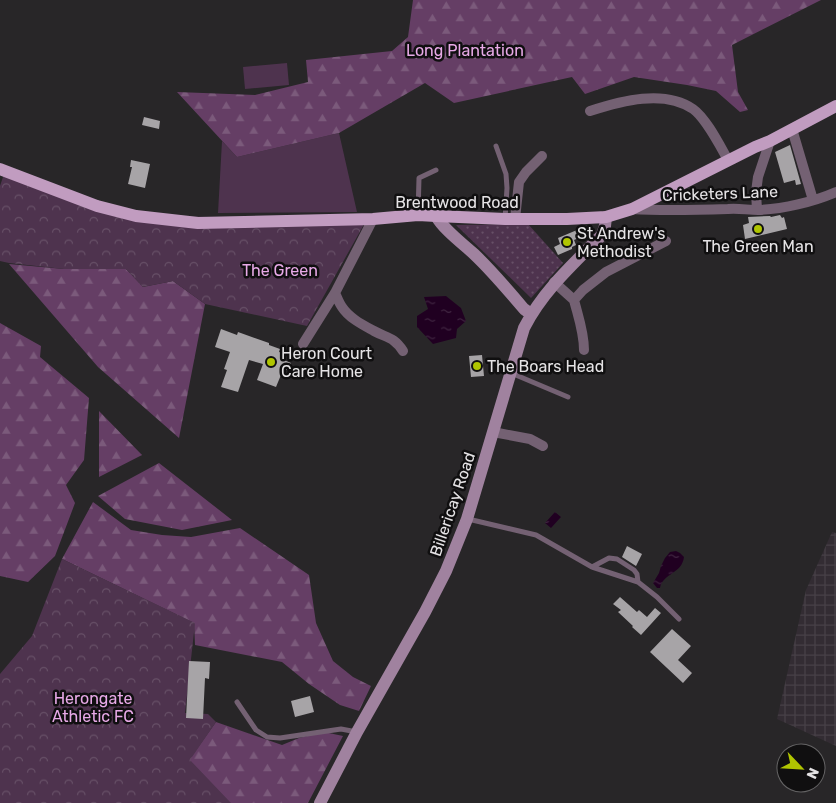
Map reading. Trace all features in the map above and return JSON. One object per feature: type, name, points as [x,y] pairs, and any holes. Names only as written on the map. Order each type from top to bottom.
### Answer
[{"type":"main road","name":"Brentwood Road","points":[[0,169],[97,206],[136,216],[198,223],[373,219],[418,215],[510,219],[606,217],[632,210],[755,146],[770,142],[836,106]]},
{"type":"street","points":[[590,112],[621,102],[640,99],[671,100],[683,104],[694,109],[704,121],[728,160]]},
{"type":"street","points":[[792,129],[813,200]]},
{"type":"street","points":[[757,210],[756,192],[758,177],[770,142]]},
{"type":"street","points":[[510,219],[519,182],[542,156]]},
{"type":"street","name":"Cricketers Lane","points":[[632,210],[733,208],[757,210],[780,208],[836,192]]},
{"type":"street","points":[[436,216],[440,223],[462,242],[531,314]]},
{"type":"street","name":"Billericay Road","points":[[320,803],[446,571],[467,519],[522,334],[531,314],[554,282],[602,235],[606,217]]},
{"type":"street","points":[[302,344],[335,293],[373,219]]},
{"type":"street","points":[[574,300],[583,290],[606,272],[666,240]]},
{"type":"street","points":[[554,282],[574,300],[582,332],[584,350]]},
{"type":"street","points":[[335,293],[341,307],[351,317],[375,332],[394,340],[403,351]]},
{"type":"street","points":[[493,432],[530,439],[543,446]]},
{"type":"lane","points":[[496,146],[506,174],[506,197],[510,219]]},
{"type":"lane","points":[[418,215],[419,178],[436,170]]},
{"type":"lane","points":[[511,373],[568,397]]},
{"type":"lane","points":[[467,519],[536,535],[592,567],[638,582],[657,597],[679,619]]},
{"type":"lane","points":[[592,567],[609,558],[617,559],[634,570],[637,574],[638,582]]},
{"type":"lane","points":[[237,702],[256,730],[267,737],[280,738],[341,729],[357,732]]},
{"type":"shaded area","points":[[832,532],[836,533],[836,746],[777,719],[806,590]]},
{"type":"green space","name":"Long Plantation","points":[[413,0],[821,0],[732,45],[738,92],[748,110],[740,112],[716,91],[634,77],[585,94],[572,77],[454,103],[425,83],[339,133],[237,157],[177,92],[255,95],[308,82],[306,60],[392,51],[408,37]]},
{"type":"green space","points":[[287,63],[289,85],[245,89],[243,67]]},
{"type":"green space","points":[[339,133],[357,212],[218,213],[222,141],[237,157]]},
{"type":"green space","name":"The Green","points":[[5,171],[136,216],[367,219],[307,326],[205,304],[173,281],[143,287],[126,269],[64,269],[0,261],[0,186]]},
{"type":"green space","points":[[528,224],[563,263],[531,298],[456,225]]},
{"type":"green space","points":[[9,264],[64,269],[126,269],[143,287],[173,281],[205,304],[179,438],[98,367]]},
{"type":"green space","points":[[0,323],[41,346],[40,357],[89,398],[84,460],[66,485],[75,503],[55,556],[28,582],[0,576]]},
{"type":"green space","points":[[99,411],[142,455],[99,477]]},
{"type":"green space","points":[[159,463],[232,520],[182,530],[125,519],[98,496]]},
{"type":"green space","points":[[93,502],[131,530],[191,537],[240,528],[309,575],[316,623],[333,661],[353,677],[371,686],[359,711],[340,705],[309,684],[282,662],[195,645],[194,623],[62,559]]},
{"type":"green space","name":"Herongate Athletic FC","points":[[62,559],[195,623],[185,713],[208,714],[216,722],[190,760],[231,803],[0,803],[0,674],[32,636]]},
{"type":"green space","points":[[216,722],[282,745],[299,738],[324,732],[343,736],[308,803],[230,803],[189,760]]},
{"type":"water","points":[[446,296],[461,308],[466,321],[457,329],[456,338],[433,344],[417,327],[417,316],[428,309],[424,297]]},
{"type":"water","points":[[555,512],[561,517],[551,528],[545,523]]},
{"type":"water","points":[[676,551],[684,557],[683,563],[665,579],[660,588],[657,588],[653,583],[665,558],[670,552]]},
{"type":"building","points":[[144,117],[160,121],[159,129],[142,125]]},
{"type":"building","points":[[790,145],[801,184],[796,185],[795,180],[784,183],[775,152]]},
{"type":"building","points":[[131,160],[150,164],[145,188],[128,184],[132,167],[130,167]]},
{"type":"building","name":"The Green Man","points":[[780,215],[782,218],[784,217],[787,229],[745,239],[743,225],[749,223],[748,217]]},
{"type":"building","name":"St Andrew's Methodist","points":[[577,230],[581,237],[574,240],[576,245],[572,249],[558,255],[554,247],[560,244],[558,238]]},
{"type":"building","name":"Heron Court Care Home","points":[[221,329],[237,335],[238,332],[269,343],[269,345],[280,349],[279,352],[287,354],[284,360],[291,363],[288,370],[283,370],[276,387],[257,380],[263,364],[249,360],[238,392],[221,387],[227,370],[224,369],[230,352],[215,347]]},
{"type":"building","name":"The Boars Head","points":[[482,355],[484,376],[471,377],[469,356]]},
{"type":"building","points":[[627,546],[642,554],[636,566],[622,557]]},
{"type":"building","points":[[620,597],[637,612],[639,610],[647,617],[655,608],[661,613],[641,635],[618,612],[621,610],[613,604]]},
{"type":"building","points":[[672,629],[691,646],[678,660],[692,673],[683,683],[650,652]]},
{"type":"building","points":[[189,661],[210,662],[209,679],[205,678],[203,719],[186,718]]},
{"type":"building","points":[[310,696],[314,712],[295,717],[291,701]]},
{"type":"place","name":"The Green Man","points":[[758,229]]},
{"type":"place","name":"St Andrew's Methodist","points":[[567,242]]},
{"type":"place","name":"Heron Court Care Home","points":[[271,362]]},
{"type":"place","name":"The Boars Head","points":[[477,366]]}]
